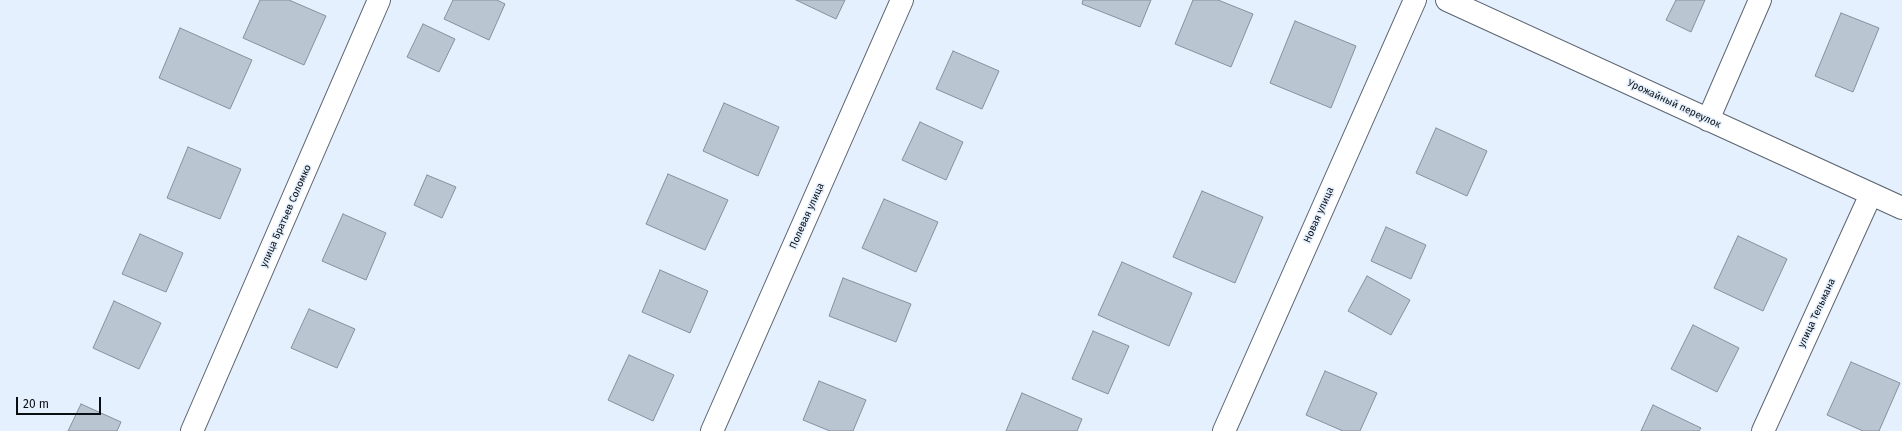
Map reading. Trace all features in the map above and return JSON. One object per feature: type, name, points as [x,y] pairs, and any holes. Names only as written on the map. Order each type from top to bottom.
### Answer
[{"type":"street","name":"улица Братьев Соломко","points":[[192,431],[379,0]]},
{"type":"street","name":"Полевая улица","points":[[712,431],[902,0]]},
{"type":"street","name":"Новая улица","points":[[1224,431],[1415,0]]},
{"type":"street","name":"Урожайный переулок","points":[[1447,0],[1902,208]]},
{"type":"street","points":[[1708,120],[1760,0]]},
{"type":"street","name":"улица Тельмана","points":[[1763,431],[1871,194]]},
{"type":"building","points":[[260,0],[289,0],[326,16],[304,65],[243,38]]},
{"type":"building","points":[[453,0],[497,0],[505,4],[489,40],[444,19]]},
{"type":"building","points":[[796,0],[845,0],[836,19]]},
{"type":"building","points":[[1083,0],[1151,0],[1140,27],[1082,4]]},
{"type":"building","points":[[1193,0],[1218,0],[1253,14],[1231,67],[1175,44]]},
{"type":"building","points":[[1676,0],[1705,0],[1691,32],[1666,20]]},
{"type":"building","points":[[1841,13],[1879,28],[1853,92],[1815,76]]},
{"type":"building","points":[[1295,21],[1356,46],[1331,108],[1270,83]]},
{"type":"building","points":[[423,24],[455,39],[439,72],[407,57]]},
{"type":"building","points":[[180,28],[252,60],[230,109],[159,78]]},
{"type":"building","points":[[953,51],[999,71],[982,109],[936,89]]},
{"type":"building","points":[[724,103],[779,127],[758,176],[703,151]]},
{"type":"building","points":[[920,122],[963,142],[946,180],[902,160]]},
{"type":"building","points":[[1436,128],[1487,151],[1467,196],[1416,173]]},
{"type":"building","points":[[188,147],[241,169],[220,219],[167,198]]},
{"type":"building","points":[[668,174],[728,200],[705,250],[646,224]]},
{"type":"building","points":[[427,175],[456,187],[442,218],[414,205]]},
{"type":"building","points":[[1202,191],[1263,217],[1235,283],[1173,257]]},
{"type":"building","points":[[884,199],[938,222],[916,272],[862,248]]},
{"type":"building","points":[[343,214],[386,233],[366,280],[322,261]]},
{"type":"building","points":[[1386,227],[1426,245],[1411,279],[1371,261]]},
{"type":"building","points":[[140,234],[183,253],[166,292],[122,274]]},
{"type":"building","points":[[1738,236],[1787,259],[1763,311],[1714,288]]},
{"type":"building","points":[[1122,262],[1192,293],[1169,346],[1098,315]]},
{"type":"building","points":[[660,270],[708,291],[690,333],[642,312]]},
{"type":"building","points":[[1367,276],[1410,300],[1391,335],[1348,311]]},
{"type":"building","points":[[843,278],[911,304],[896,342],[829,316]]},
{"type":"building","points":[[114,301],[161,323],[139,369],[93,348]]},
{"type":"building","points":[[309,309],[355,329],[337,368],[291,348]]},
{"type":"building","points":[[1693,325],[1739,348],[1717,392],[1671,369]]},
{"type":"building","points":[[1093,331],[1129,346],[1108,394],[1072,379]]},
{"type":"building","points":[[629,355],[674,375],[653,421],[608,400]]},
{"type":"building","points":[[1851,362],[1900,383],[1879,431],[1863,431],[1827,415]]},
{"type":"building","points":[[1325,371],[1377,393],[1360,431],[1343,431],[1306,415]]},
{"type":"building","points":[[819,381],[866,400],[853,431],[830,431],[803,420]]},
{"type":"building","points":[[1022,393],[1082,419],[1077,431],[1006,431]]},
{"type":"building","points":[[81,404],[121,422],[117,431],[68,431]]},
{"type":"building","points":[[1653,405],[1701,428],[1699,431],[1641,431]]}]
